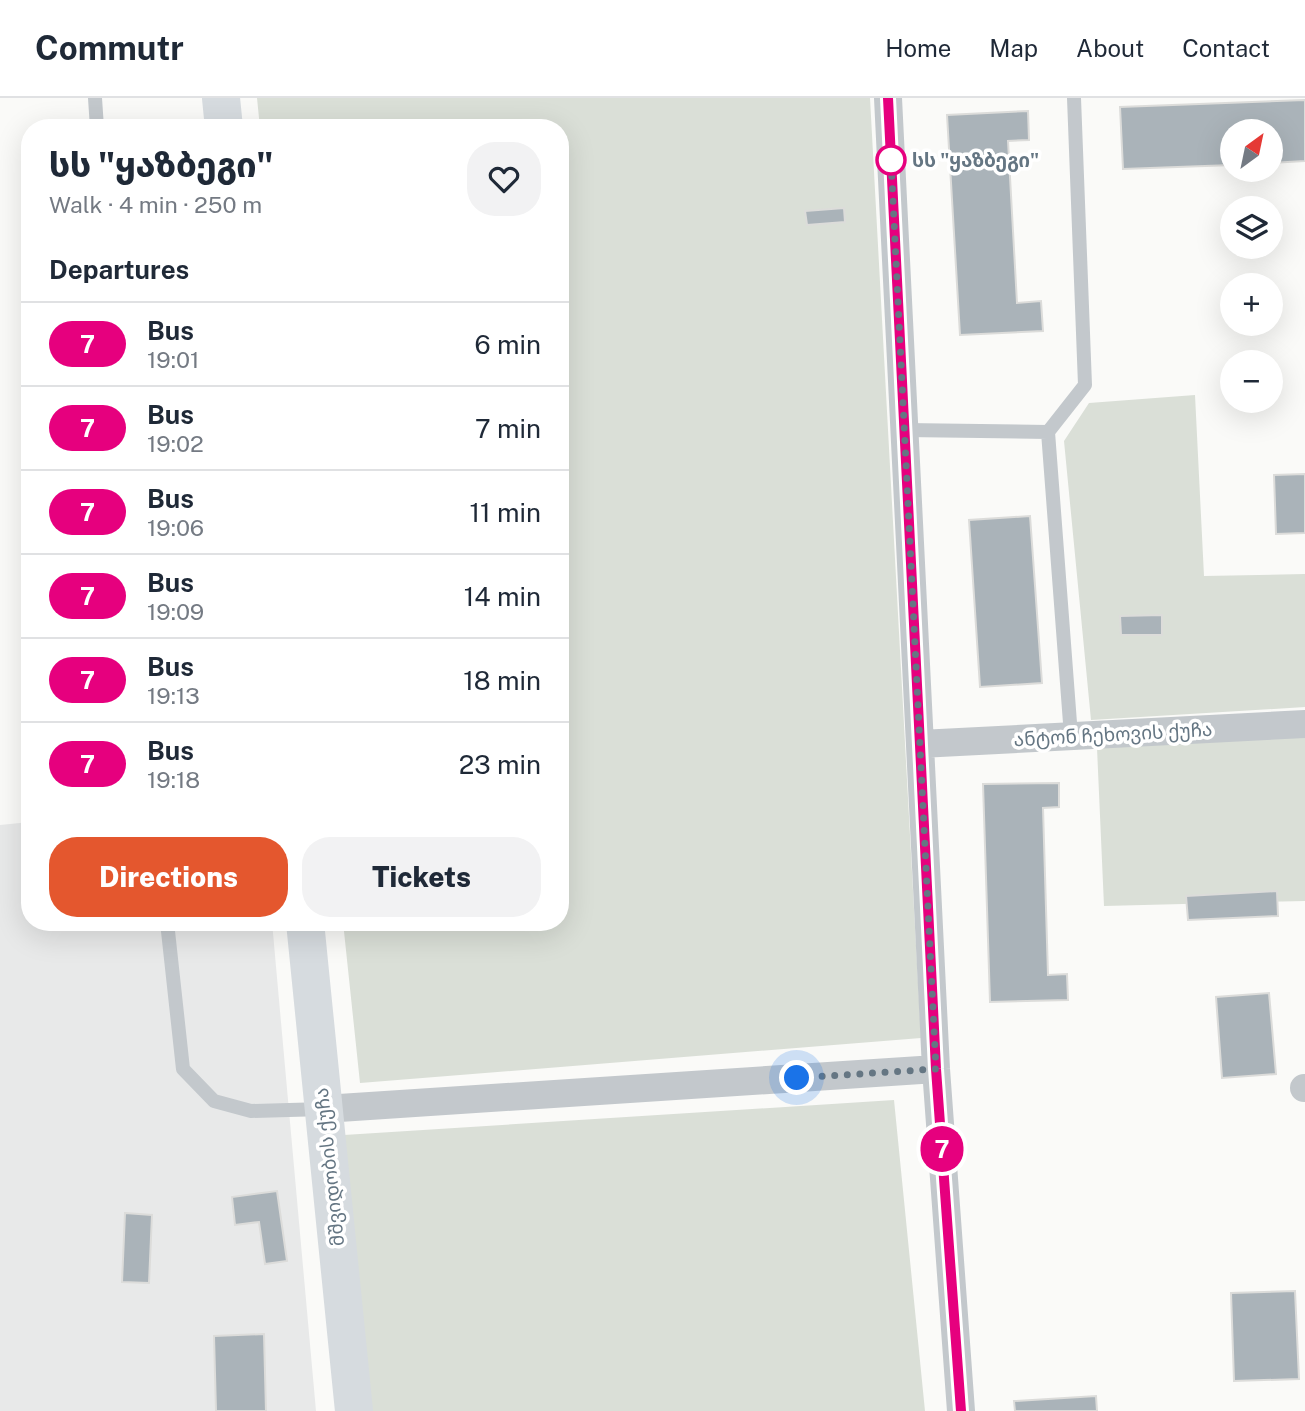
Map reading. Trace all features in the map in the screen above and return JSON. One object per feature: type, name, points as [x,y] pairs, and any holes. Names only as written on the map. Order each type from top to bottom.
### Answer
[{"type":"main road","points":[[221,98],[223,119]]},
{"type":"main road","name":"მშვიდობის ქუჩა","points":[[305,931],[354,1411]]},
{"type":"street","points":[[888,98],[936,1069],[961,1411]]},
{"type":"street","name":"ანტონ ჩეხოვის ქუჩა","points":[[920,744],[1305,724]]},
{"type":"street","points":[[324,1109],[936,1069]]},
{"type":"lane","points":[[94,98],[96,119]]},
{"type":"lane","points":[[1071,736],[1048,432],[1085,385],[1074,98]]},
{"type":"lane","points":[[905,430],[1048,432]]},
{"type":"lane","points":[[168,931],[183,1069],[214,1101],[251,1111],[324,1109]]},
{"type":"shaded area","points":[[257,98],[870,98],[921,1038],[360,1083],[344,931],[569,931],[569,119],[259,119]]},
{"type":"shaded area","points":[[1195,395],[1204,576],[1305,574],[1305,707],[1091,720],[1064,441],[1089,403]]},
{"type":"shaded area","points":[[1305,737],[1305,901],[1104,906],[1097,748]]},
{"type":"shaded area","points":[[21,823],[21,931],[273,931],[316,1411],[0,1411],[0,825]]},
{"type":"shaded area","points":[[894,1100],[925,1411],[372,1411],[344,1135]]},
{"type":"building","points":[[1305,100],[1305,161],[1283,162],[1283,119],[1220,119],[1220,165],[1123,169],[1120,107]]},
{"type":"building","points":[[1028,111],[1029,140],[1008,141],[1017,303],[1041,301],[1043,331],[960,335],[947,115]]},
{"type":"building","points":[[844,208],[845,222],[807,225],[805,211]]},
{"type":"building","points":[[1305,474],[1305,533],[1276,534],[1274,475]]},
{"type":"building","points":[[1030,516],[1042,683],[980,687],[969,520]]},
{"type":"building","points":[[1162,615],[1162,635],[1121,635],[1120,616]]},
{"type":"building","points":[[1059,783],[1059,807],[1043,808],[1048,975],[1067,974],[1068,1000],[990,1002],[983,784]]},
{"type":"building","points":[[1277,891],[1278,916],[1188,920],[1186,896]]},
{"type":"building","points":[[1269,993],[1276,1074],[1222,1078],[1216,997]]},
{"type":"building","points":[[277,1191],[287,1261],[265,1264],[259,1222],[235,1225],[232,1197]]},
{"type":"building","points":[[125,1213],[152,1215],[149,1283],[122,1282]]},
{"type":"building","points":[[1295,1291],[1299,1379],[1234,1381],[1231,1293]]},
{"type":"building","points":[[264,1334],[266,1411],[216,1411],[214,1336]]},
{"type":"building","points":[[1096,1396],[1097,1411],[1015,1411],[1014,1401]]},
{"type":"bus line","name":"7","points":[[888,98],[936,1069],[961,1411]]},
{"type":"place","name":"სს \"ყაზბეგი\"","points":[[891,160]]},
{"type":"route","points":[[797,1078],[936,1069],[891,160]]}]
